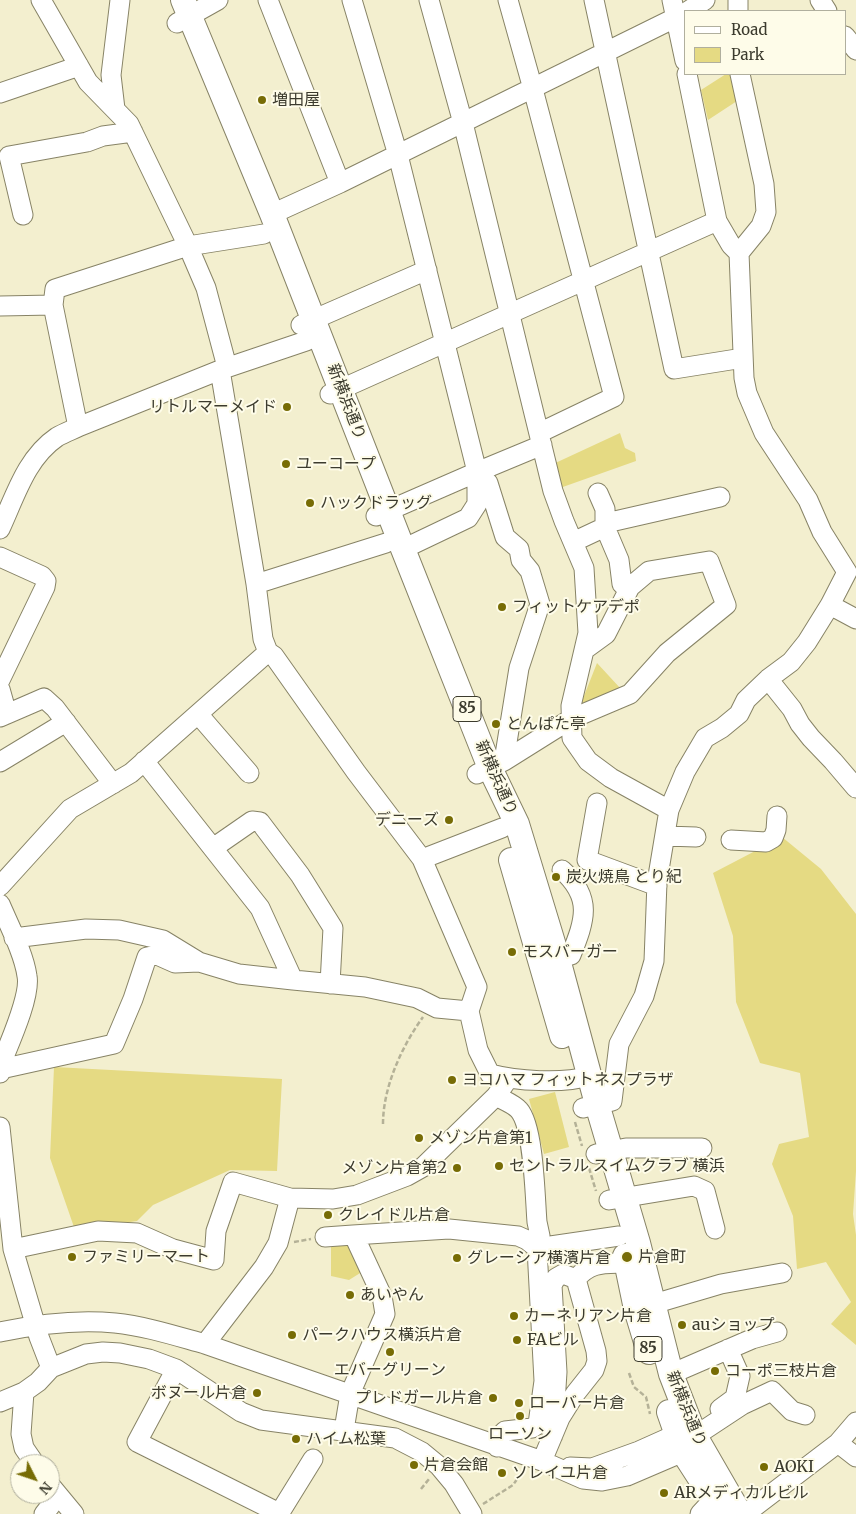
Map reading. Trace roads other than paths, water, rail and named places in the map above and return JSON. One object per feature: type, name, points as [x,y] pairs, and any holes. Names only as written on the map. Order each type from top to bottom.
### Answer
[{"type":"main road","name":"新横浜通り","points":[[167,0],[183,13],[336,392],[394,546],[490,768],[517,824],[558,959],[582,1078]]},
{"type":"main road","name":"新横浜通り","points":[[490,768],[502,828],[582,1078],[616,1198],[638,1244],[644,1307],[685,1441],[712,1509]]},
{"type":"main road","name":"新横浜通り","points":[[616,1198],[619,1236],[626,1262],[671,1374],[685,1441],[740,1514]]},
{"type":"street","points":[[41,0],[88,82],[129,124],[188,246],[206,288],[224,368],[263,639],[268,652],[274,656],[356,772],[422,859],[477,987],[469,1010],[478,1050],[490,1074],[508,1079],[582,1078]]},
{"type":"street","points":[[115,109],[111,76],[120,0]]},
{"type":"street","points":[[183,13],[218,0]]},
{"type":"street","points":[[268,0],[340,183]]},
{"type":"street","points":[[256,584],[394,546],[468,518],[477,504],[477,472],[445,342],[398,154],[352,0]]},
{"type":"street","points":[[428,0],[463,123],[552,491],[584,568],[588,633],[571,706],[572,738],[588,761],[611,778],[670,810]]},
{"type":"street","points":[[382,514],[477,472],[614,397],[508,0]]},
{"type":"street","points":[[594,0],[674,369],[744,358]]},
{"type":"street","points":[[672,0],[683,14],[684,38]]},
{"type":"street","points":[[689,10],[705,0]]},
{"type":"street","points":[[78,427],[53,305],[55,289],[188,246],[268,224],[340,183],[683,14]]},
{"type":"street","points":[[846,37],[856,50]]},
{"type":"street","points":[[0,93],[79,66]]},
{"type":"street","points":[[687,75],[717,221],[730,245],[739,253]]},
{"type":"street","points":[[590,1106],[612,1101],[619,1044],[644,996],[654,961],[657,886],[665,836],[670,810],[685,772],[705,738],[722,728],[739,714],[746,700],[768,679],[791,662],[807,642],[851,569],[822,532],[808,500],[764,433],[744,378],[739,253],[761,226],[766,212],[764,184],[740,75]]},
{"type":"street","points":[[23,215],[9,156],[87,142],[103,136],[133,132]]},
{"type":"street","points":[[336,392],[717,221]]},
{"type":"street","points":[[0,529],[27,470],[37,456],[57,438],[78,427],[224,368],[310,330],[427,270]]},
{"type":"street","points":[[0,306],[53,305]]},
{"type":"street","points":[[477,472],[488,482],[505,537],[519,549],[521,560],[530,571],[540,604],[490,768]]},
{"type":"street","points":[[598,493],[606,509],[605,525],[619,560],[622,584],[629,589]]},
{"type":"street","points":[[573,542],[605,525],[720,497]]},
{"type":"street","points":[[0,557],[42,576],[46,581],[45,587],[0,680]]},
{"type":"street","points":[[490,768],[571,719],[630,694],[667,653],[726,605],[709,561],[649,571],[629,589],[606,634],[584,650]]},
{"type":"street","points":[[830,605],[856,619]]},
{"type":"street","points":[[0,886],[70,809],[132,772],[268,652]]},
{"type":"street","points":[[768,679],[792,709],[800,724],[811,738],[856,788]]},
{"type":"street","points":[[0,689],[3,715],[44,698],[55,708],[113,784]]},
{"type":"street","points":[[198,714],[249,773]]},
{"type":"street","points":[[0,762],[66,722]]},
{"type":"street","points":[[144,761],[260,908],[292,980]]},
{"type":"street","points":[[597,803],[586,860],[657,886]]},
{"type":"street","points":[[731,840],[766,842],[773,838],[776,830],[777,816]]},
{"type":"street","points":[[213,848],[252,821],[260,822],[300,875],[333,928],[330,984]]},
{"type":"street","points":[[422,859],[502,828]]},
{"type":"street","points":[[665,836],[696,837]]},
{"type":"street","points":[[558,959],[571,955],[581,930],[584,900],[575,882],[562,870]]},
{"type":"street","points":[[0,904],[28,977],[26,995],[0,1073]]},
{"type":"street","points":[[14,938],[86,930],[118,930],[163,940],[199,962],[239,974],[365,987],[417,998],[437,1008],[469,1010]]},
{"type":"street","points":[[1,1069],[114,1044],[133,999],[147,958],[157,955],[175,963],[199,962]]},
{"type":"street","points":[[13,1249],[98,1231],[137,1234],[173,1250],[214,1260],[216,1231],[233,1182],[290,1198],[332,1199],[357,1195],[407,1176],[424,1167],[496,1096],[508,1079]]},
{"type":"street","points":[[496,1096],[519,1110],[529,1136],[540,1236],[537,1248],[544,1381],[541,1411],[536,1428],[505,1431],[499,1437],[497,1447]]},
{"type":"street","points":[[0,1126],[13,1249],[39,1337],[51,1368]]},
{"type":"street","points":[[603,1153],[626,1148],[702,1148]]},
{"type":"street","points":[[616,1198],[694,1186],[705,1191],[715,1229]]},
{"type":"street","points":[[205,1344],[264,1267],[278,1243],[290,1198]]},
{"type":"street","points":[[325,1237],[449,1229],[518,1236],[537,1248],[619,1236]]},
{"type":"street","points":[[344,1430],[350,1394],[385,1314],[382,1296],[353,1235]]},
{"type":"street","points":[[576,1279],[582,1271],[594,1264],[626,1262]]},
{"type":"street","points":[[644,1307],[721,1284],[782,1273]]},
{"type":"street","points":[[553,1435],[558,1372],[552,1285],[556,1278],[563,1274],[576,1279]]},
{"type":"street","points":[[537,1460],[553,1435],[568,1404],[594,1370],[597,1361],[596,1351],[576,1279]]},
{"type":"street","points":[[0,1332],[36,1325],[79,1322],[116,1323],[205,1344],[537,1460],[583,1479],[602,1481],[626,1476],[724,1418],[742,1405],[772,1391],[792,1411],[804,1414]]},
{"type":"street","points":[[671,1374],[752,1339],[777,1332]]},
{"type":"street","points":[[724,1418],[720,1409],[735,1398],[740,1376],[728,1349]]},
{"type":"street","points":[[0,1402],[24,1392],[38,1382],[51,1368],[86,1354],[120,1353],[149,1359],[176,1369],[251,1417],[261,1420],[395,1438],[422,1452],[439,1466],[454,1484],[471,1513]]},
{"type":"street","points":[[176,1369],[137,1442],[279,1513],[313,1459]]},
{"type":"street","points":[[24,1392],[21,1434],[24,1448],[28,1454]]},
{"type":"street","points":[[746,1514],[838,1443],[856,1422]]},
{"type":"street","points":[[838,1443],[856,1457]]},
{"type":"street","points":[[60,1498],[74,1514]]},
{"type":"place","name":"増田屋","points":[[262,100]]},
{"type":"place","name":"リトルマーメイド","points":[[287,407]]},
{"type":"place","name":"ユーコープ","points":[[286,464]]},
{"type":"place","name":"ハックドラッグ","points":[[310,503]]},
{"type":"place","name":"フィットケアデポ","points":[[502,607]]},
{"type":"place","name":"とんぱた亭","points":[[496,724]]},
{"type":"place","name":"デニーズ","points":[[449,820]]},
{"type":"place","name":"炭火焼鳥 とり紀","points":[[556,877]]},
{"type":"place","name":"モスバーガー","points":[[512,952]]},
{"type":"place","name":"ヨコハマ フィットネスプラザ","points":[[452,1080]]},
{"type":"place","name":"メゾン片倉第1","points":[[419,1138]]},
{"type":"place","name":"セントラル スイムクラブ 横浜","points":[[499,1166]]},
{"type":"place","name":"メゾン片倉第2","points":[[457,1168]]},
{"type":"place","name":"クレイドル片倉","points":[[328,1215]]},
{"type":"place","name":"ファミリーマート","points":[[72,1257]]},
{"type":"place","name":"片倉町","points":[[627,1257]]},
{"type":"place","name":"グレーシア横濱片倉","points":[[457,1258]]},
{"type":"place","name":"あいやん","points":[[350,1295]]},
{"type":"place","name":"カーネリアン片倉","points":[[514,1316]]},
{"type":"place","name":"auショップ","points":[[682,1325]]},
{"type":"place","name":"パークハウス横浜片倉","points":[[292,1335]]},
{"type":"place","name":"FAビル","points":[[517,1340]]},
{"type":"place","name":"エバーグリーン","points":[[390,1352]]},
{"type":"place","name":"コーポ三枝片倉","points":[[715,1371]]},
{"type":"place","name":"ボヌール片倉","points":[[257,1393]]},
{"type":"place","name":"プレドガール片倉","points":[[493,1398]]},
{"type":"place","name":"ローバー片倉","points":[[519,1403]]},
{"type":"place","name":"ローソン","points":[[520,1416]]},
{"type":"place","name":"ハイム松葉","points":[[296,1439]]},
{"type":"place","name":"片倉会館","points":[[414,1465]]},
{"type":"place","name":"AOKI","points":[[764,1467]]},
{"type":"place","name":"ソレイユ片倉","points":[[502,1473]]},
{"type":"place","name":"ARメディカルビル","points":[[664,1493]]}]
